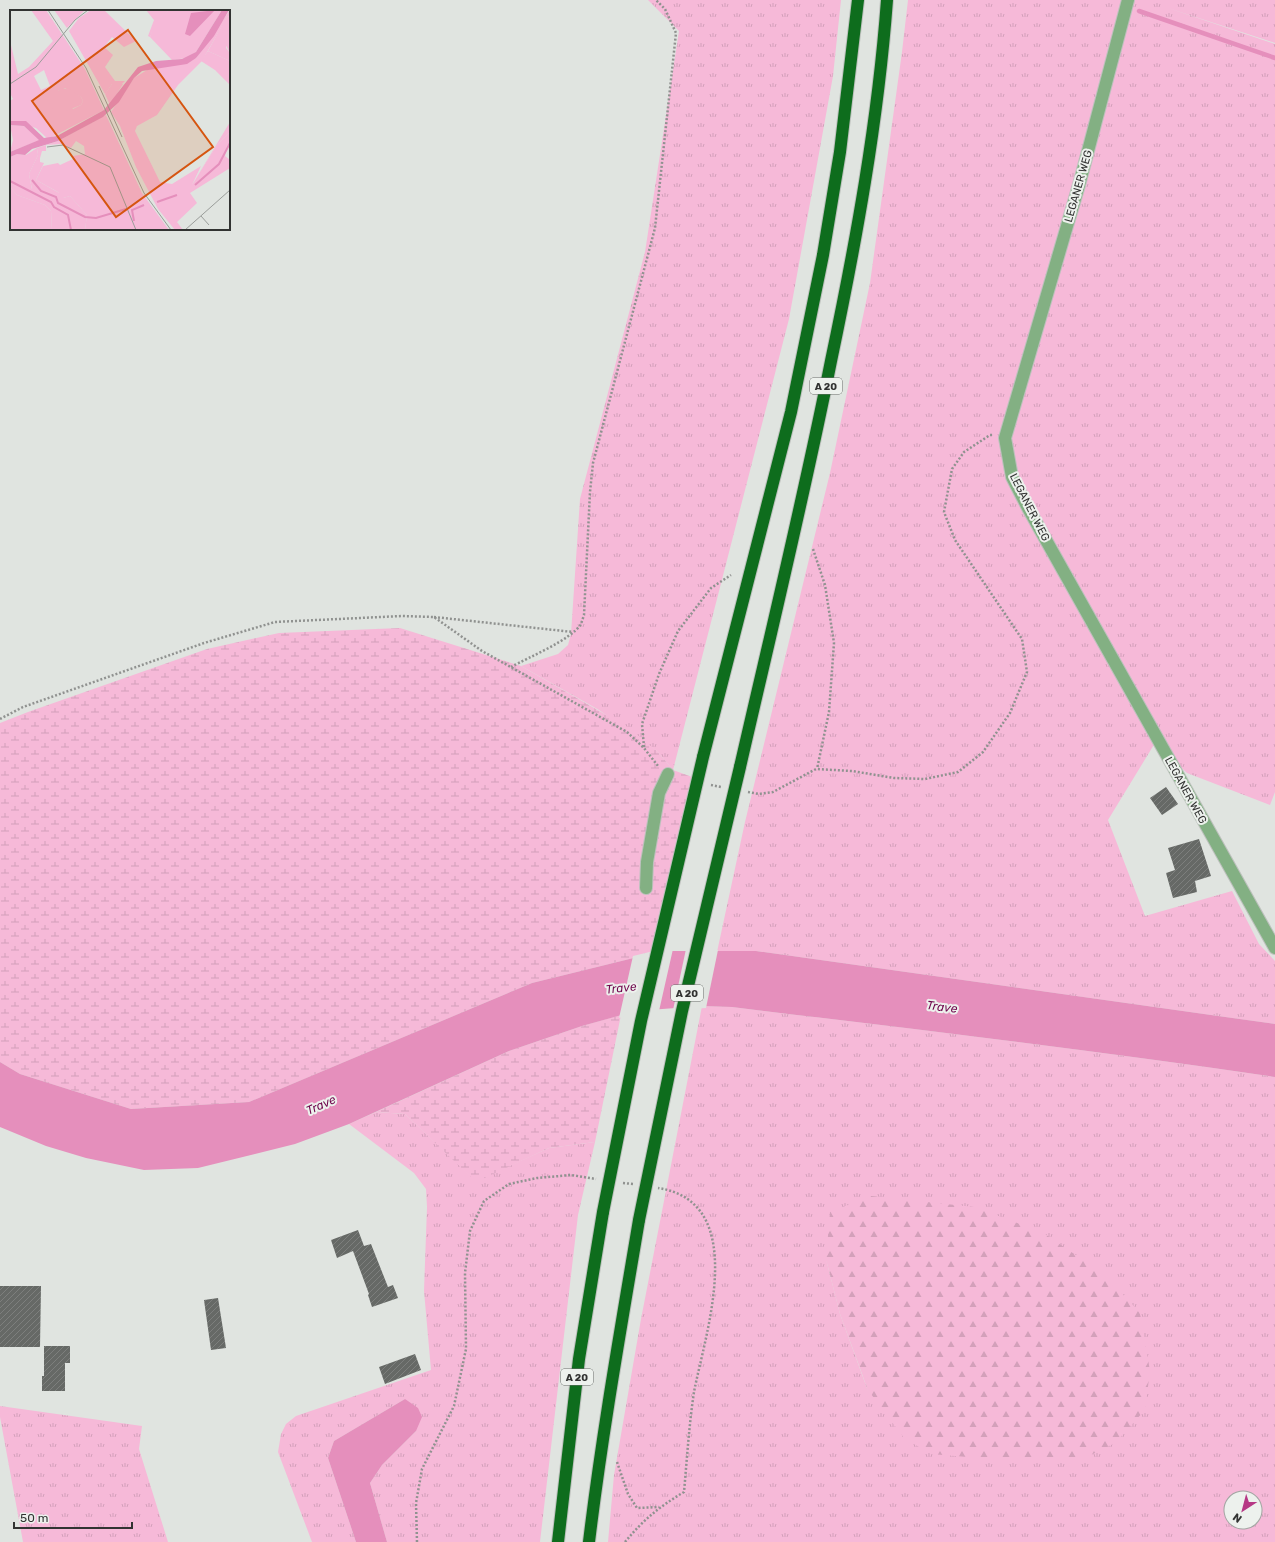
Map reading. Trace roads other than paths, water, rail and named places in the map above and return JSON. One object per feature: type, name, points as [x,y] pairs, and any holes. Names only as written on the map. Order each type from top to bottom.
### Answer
[{"type":"highway","name":"A 20","points":[[558,1542],[579,1359],[603,1212],[641,1021],[703,757],[791,412],[822,262],[840,152],[858,0]]},
{"type":"highway","name":"A 20","points":[[589,1542],[614,1366],[639,1220],[682,1011],[820,419],[852,260],[869,158],[884,40],[887,0]]},
{"type":"street","name":"LEGANER WEG","points":[[1128,0],[1079,185],[1005,438],[1012,477],[1028,508],[1275,948]]},
{"type":"street","points":[[646,888],[647,862],[659,793],[668,774]]},
{"type":"water","name":"Trave","points":[[662,951],[756,951],[1275,1024],[1275,1077],[936,1032],[732,1007],[702,1006],[636,1011],[582,1026],[509,1051],[349,1124],[295,1144],[198,1168],[144,1170],[86,1158],[46,1146],[0,1127],[0,1062],[20,1074],[131,1109],[249,1102],[532,983]]},
{"type":"water","points":[[405,1399],[418,1408],[422,1417],[416,1431],[382,1465],[370,1483],[387,1542],[356,1542],[328,1458],[334,1441]]},
{"type":"waterway","points":[[1139,11],[1275,58]]}]
